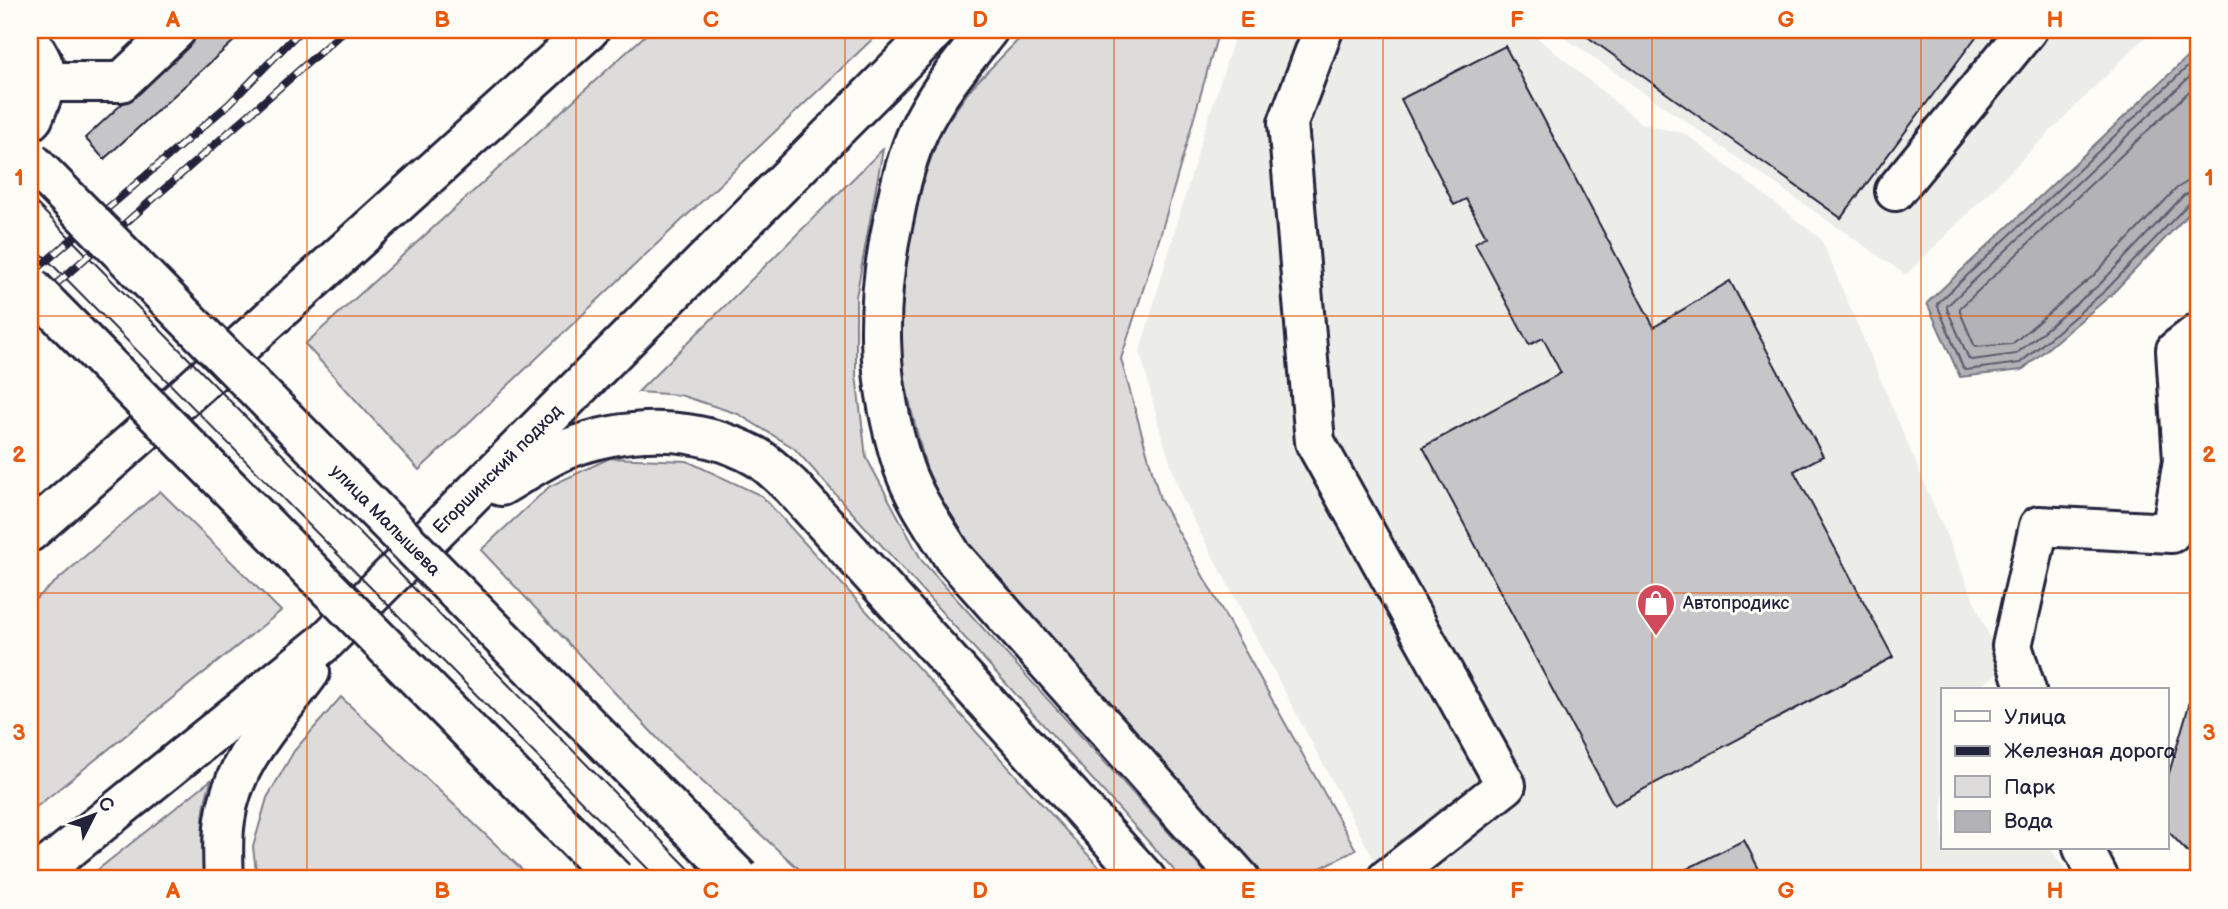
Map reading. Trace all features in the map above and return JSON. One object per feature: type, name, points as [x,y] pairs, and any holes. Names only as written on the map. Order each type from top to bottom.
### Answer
[{"type":"main road","points":[[47,82],[121,82],[176,30]]},
{"type":"main road","points":[[30,532],[194,388],[589,30]]},
{"type":"main road","name":"Егоршинский подход","points":[[32,879],[326,642],[935,30]]},
{"type":"main road","points":[[988,30],[950,78],[918,131],[897,199],[888,243],[880,300],[881,360],[892,423],[905,471],[925,513],[953,557],[1240,879]]},
{"type":"main road","points":[[1323,30],[1287,123],[1315,442],[1506,785],[1387,879]]},
{"type":"main road","points":[[1895,191],[2027,30]]},
{"type":"main road","points":[[30,42],[42,59],[47,82],[30,121]]},
{"type":"main road","name":"улица Малышева","points":[[30,160],[740,879]]},
{"type":"main road","points":[[30,286],[615,879]]},
{"type":"main road","points":[[2025,688],[2012,646],[2039,526],[2171,533],[2183,460],[2176,351],[2198,333]]},
{"type":"main road","points":[[454,514],[566,449],[598,439],[653,431],[684,433],[709,438],[757,457],[792,487],[1146,879]]},
{"type":"main road","points":[[224,879],[225,819],[235,781],[247,756],[313,667],[326,642]]},
{"type":"main road","points":[[2084,850],[2099,879]]},
{"type":"shaded area","points":[[1237,30],[1528,30],[1642,124],[1686,134],[1821,239],[2003,669],[1979,688],[1941,688],[1941,850],[2051,850],[2072,879],[1384,879],[1182,498],[1161,434],[1140,351],[1205,128]]},
{"type":"shaded area","points":[[1554,30],[2152,30],[1906,275]]},
{"type":"green space","points":[[651,30],[882,30],[419,470],[305,344]]},
{"type":"green space","points":[[1028,30],[1219,30],[1161,233],[1121,359],[1160,499],[1356,850],[1299,879],[1261,879],[967,546],[948,515],[926,467],[899,352],[904,263],[925,175],[942,129],[972,87]]},
{"type":"green space","points":[[883,149],[856,297],[856,375],[866,457],[922,561],[1211,879],[1182,879],[794,448],[738,414],[680,395],[638,392]]},
{"type":"green space","points":[[610,458],[687,461],[762,496],[1110,879],[810,879],[674,756],[481,550],[550,486]]},
{"type":"green space","points":[[160,491],[281,611],[30,812],[30,604]]},
{"type":"green space","points":[[341,697],[532,879],[257,879],[253,847],[267,798],[294,751]]},
{"type":"green space","points":[[212,779],[203,816],[205,879],[86,879]]},
{"type":"water","points":[[2198,47],[2198,204],[2111,295],[2022,370],[1960,377],[1927,303]]},
{"type":"building","points":[[202,30],[246,30],[104,159],[85,138]]},
{"type":"building","points":[[1578,30],[1981,30],[1841,218]]},
{"type":"building","points":[[1505,46],[1654,327],[1730,281],[1823,456],[1794,471],[1893,657],[1614,805],[1423,447],[1561,373],[1543,338],[1529,345],[1475,243],[1486,236],[1466,199],[1454,205],[1401,99]]},
{"type":"building","points":[[2198,674],[2198,863],[2168,831],[2168,777]]},
{"type":"building","points":[[1744,840],[1764,879],[1667,879]]},
{"type":"tram line","points":[[30,197],[699,879]]},
{"type":"tram line","points":[[30,242],[658,879]]},
{"type":"railway","points":[[30,275],[229,104],[301,30]]},
{"type":"railway","points":[[30,307],[345,30]]},
{"type":"place","name":"Автопродикс","points":[[1656,637]]}]
